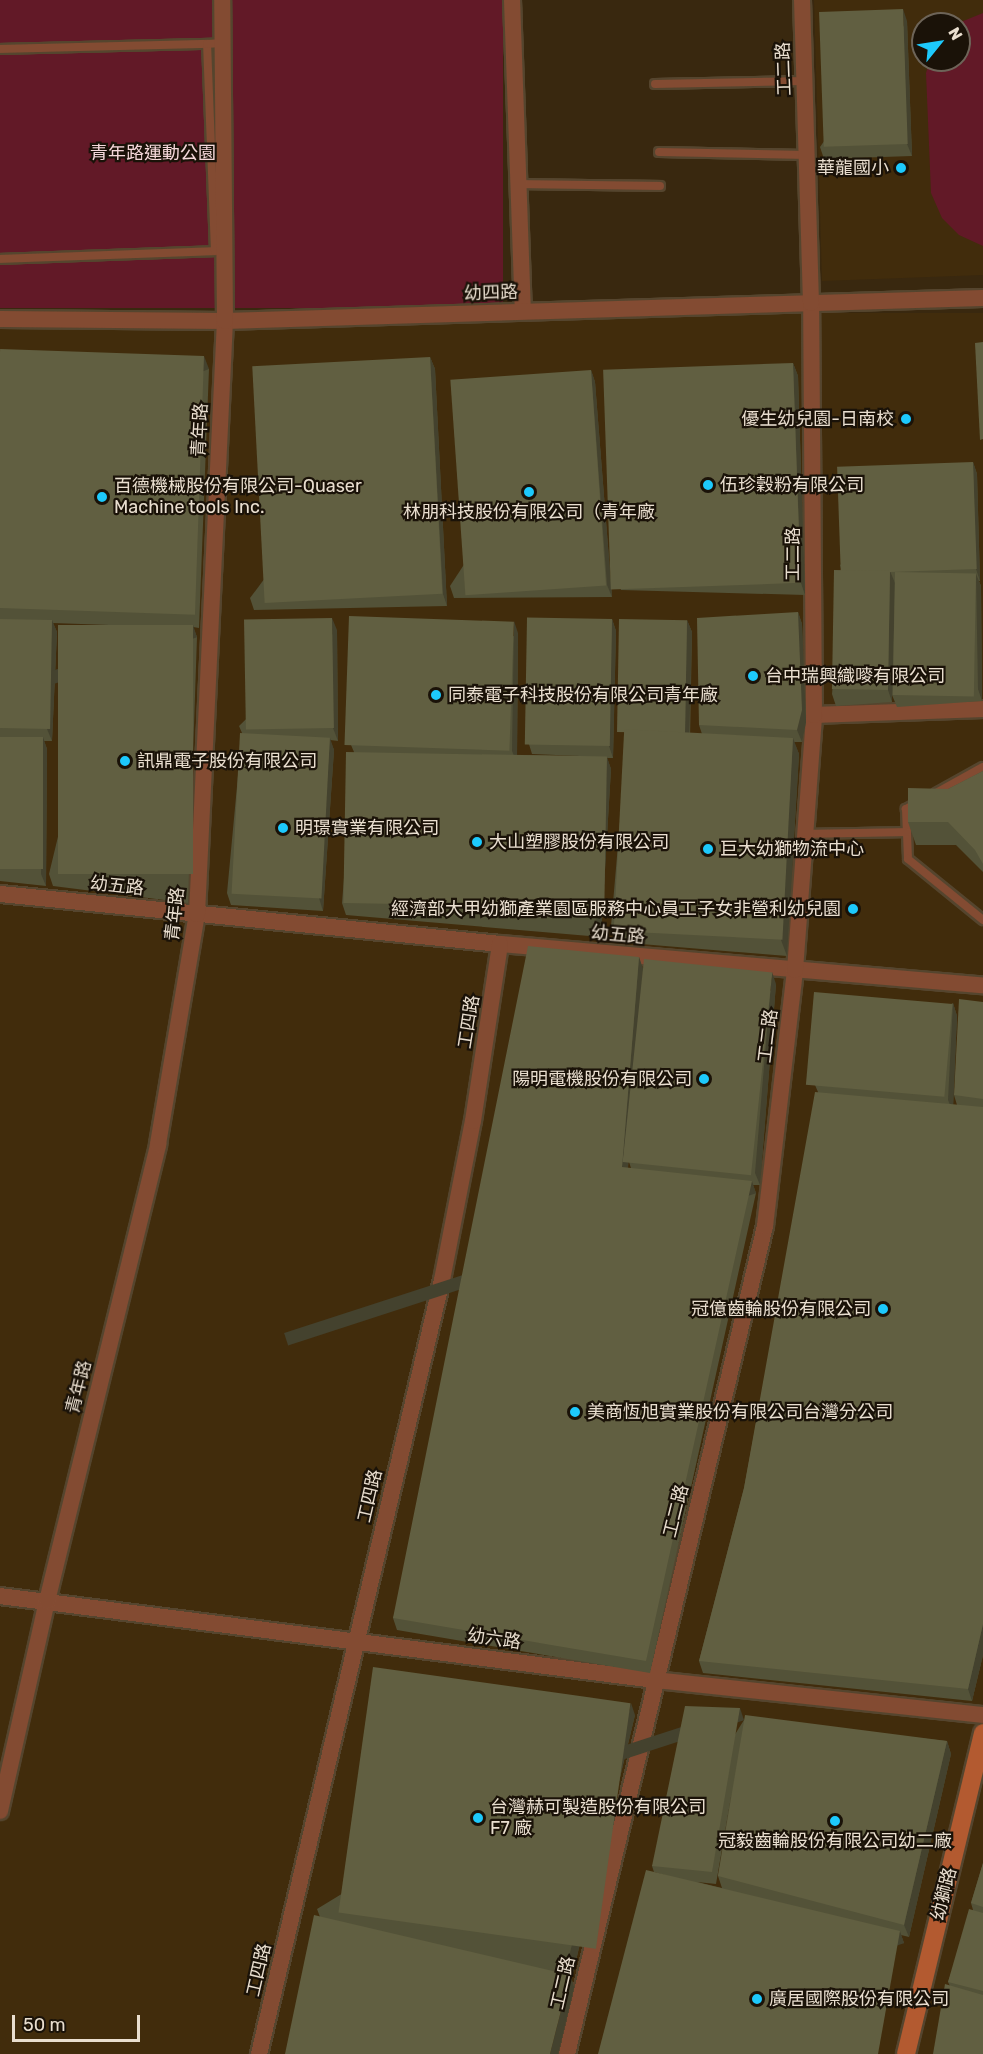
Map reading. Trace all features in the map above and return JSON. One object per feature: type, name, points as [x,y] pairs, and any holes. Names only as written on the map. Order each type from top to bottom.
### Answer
[{"type":"street","name":"青年路","points":[[0,1811],[47,1601],[158,1144],[197,914],[225,321],[215,44],[222,0]]},
{"type":"street","points":[[512,0],[523,311]]},
{"type":"street","name":"工二路","points":[[567,2054],[765,1227],[795,970],[814,715],[811,303],[802,0]]},
{"type":"street","name":"幼四路","points":[[0,319],[225,321],[983,298]]},
{"type":"street","points":[[814,715],[983,709]]},
{"type":"street","name":"幼五路","points":[[0,894],[500,944],[983,985]]},
{"type":"street","name":"工四路","points":[[259,2054],[442,1280],[473,1121],[500,944]]},
{"type":"street","name":"幼六路","points":[[0,1596],[356,1639],[655,1680],[983,1715]]},
{"type":"street","name":"幼獅路","points":[[906,2054],[983,1733]]},
{"type":"lane","points":[[0,49],[215,44],[215,251],[0,259]]},
{"type":"lane","points":[[655,84],[804,81]]},
{"type":"lane","points":[[659,152],[807,155]]},
{"type":"lane","points":[[518,184],[660,186]]},
{"type":"lane","points":[[983,767],[906,809],[908,859],[983,920]]},
{"type":"lane","points":[[806,834],[907,832]]},
{"type":"shaded area","name":"華龍國小","points":[[814,0],[983,0],[983,275],[822,281]]},
{"type":"shaded area","points":[[0,313],[983,313],[983,2054],[0,2054]]},
{"type":"green space","name":"青年路運動公園","points":[[0,0],[503,0],[503,308],[0,308]]},
{"type":"green space","points":[[983,13],[983,246],[959,235],[942,218],[931,193],[926,73],[971,72],[971,18]]},
{"type":"building","points":[[903,9],[908,144],[824,147],[819,12]]},
{"type":"building","points":[[983,342],[983,439],[980,440],[975,343]]},
{"type":"building","name":"百德機械股份有限公司-Quaser Machine tools Inc.","points":[[0,349],[204,356],[195,615],[0,608]]},
{"type":"building","points":[[430,357],[442,594],[265,603],[252,366]]},
{"type":"building","name":"伍珍穀粉有限公司","points":[[793,363],[801,583],[611,589],[603,370]]},
{"type":"building","name":"林朋科技股份有限公司（青年廠","points":[[591,370],[606,585],[465,595],[450,380]]},
{"type":"building","points":[[973,462],[977,569],[841,574],[837,467]]},
{"type":"building","points":[[834,570],[890,571],[888,690],[832,689]]},
{"type":"building","points":[[895,572],[976,573],[974,696],[893,695]]},
{"type":"building","name":"台中瑞興織嘜有限公司","points":[[798,612],[802,710],[797,730],[699,725],[697,618]]},
{"type":"building","name":"同泰電子科技股份有限公司青年廠","points":[[349,616],[514,622],[509,751],[344,745]]},
{"type":"building","points":[[332,618],[334,728],[246,730],[244,620]]},
{"type":"building","points":[[527,618],[612,619],[610,746],[525,744]]},
{"type":"building","points":[[0,619],[52,620],[50,729],[0,728]]},
{"type":"building","points":[[619,619],[687,620],[685,733],[617,732]]},
{"type":"building","name":"訊鼎電子股份有限公司","points":[[58,625],[193,625],[193,874],[58,874]]},
{"type":"building","name":"巨大幼獅物流中心","points":[[624,729],[793,738],[782,940],[614,931]]},
{"type":"building","name":"明璟實業有限公司","points":[[240,733],[330,738],[321,898],[232,894]]},
{"type":"building","points":[[0,737],[43,737],[43,869],[0,869]]},
{"type":"building","name":"大山塑膠股份有限公司","points":[[346,752],[607,757],[604,908],[343,903]]},
{"type":"building","points":[[983,771],[983,864],[975,850],[948,822],[908,822],[908,788],[948,789]]},
{"type":"building","name":"美商恆旭實業股份有限公司台灣分公司","points":[[528,946],[639,957],[622,1167],[752,1181],[646,1661],[393,1618]]},
{"type":"building","name":"陽明電機股份有限公司","points":[[644,959],[772,972],[751,1175],[623,1162]]},
{"type":"building","points":[[814,992],[952,1004],[944,1097],[806,1085]]},
{"type":"building","points":[[959,999],[983,1002],[983,1099],[954,1095]]},
{"type":"building","name":"冠億齒輪股份有限公司","points":[[815,1092],[983,1107],[983,1624],[968,1689],[699,1661],[744,1488]]},
{"type":"building","name":"台灣赫可製造股份有限公司 F7 廠","points":[[373,1667],[630,1703],[596,1949],[338,1913]]},
{"type":"building","points":[[685,1706],[740,1708],[712,1872],[652,1866]]},
{"type":"building","name":"冠毅齒輪股份有限公司幼二廠","points":[[745,1715],[947,1741],[904,1925],[718,1876]]},
{"type":"building","points":[[983,1863],[983,1907],[971,1903]]},
{"type":"building","name":"廣居國際股份有限公司","points":[[646,1870],[900,1931],[878,2054],[598,2054]]},
{"type":"building","points":[[969,1909],[983,1913],[983,1991],[948,1982]]},
{"type":"building","points":[[314,1915],[570,1975],[550,2054],[285,2054]]},
{"type":"building","points":[[945,1984],[983,1995],[983,2054],[933,2054]]},
{"type":"place","name":"華龍國小","points":[[901,168]]},
{"type":"place","name":"優生幼兒園-日南校","points":[[906,419]]},
{"type":"place","name":"伍珍穀粉有限公司","points":[[708,485]]},
{"type":"place","name":"林朋科技股份有限公司（青年廠","points":[[529,492]]},
{"type":"place","name":"百德機械股份有限公司-Quaser Machine tools Inc.","points":[[102,497]]},
{"type":"place","name":"台中瑞興織嘜有限公司","points":[[753,676]]},
{"type":"place","name":"同泰電子科技股份有限公司青年廠","points":[[436,695]]},
{"type":"place","name":"訊鼎電子股份有限公司","points":[[125,761]]},
{"type":"place","name":"明璟實業有限公司","points":[[283,828]]},
{"type":"place","name":"大山塑膠股份有限公司","points":[[477,842]]},
{"type":"place","name":"巨大幼獅物流中心","points":[[708,849]]},
{"type":"place","name":"經濟部大甲幼獅產業園區服務中心員工子女非營利幼兒園","points":[[853,909]]},
{"type":"place","name":"陽明電機股份有限公司","points":[[704,1079]]},
{"type":"place","name":"冠億齒輪股份有限公司","points":[[883,1309]]},
{"type":"place","name":"美商恆旭實業股份有限公司台灣分公司","points":[[575,1412]]},
{"type":"place","name":"台灣赫可製造股份有限公司 F7 廠","points":[[478,1818]]},
{"type":"place","name":"冠毅齒輪股份有限公司幼二廠","points":[[835,1821]]},
{"type":"place","name":"廣居國際股份有限公司","points":[[757,1999]]}]
